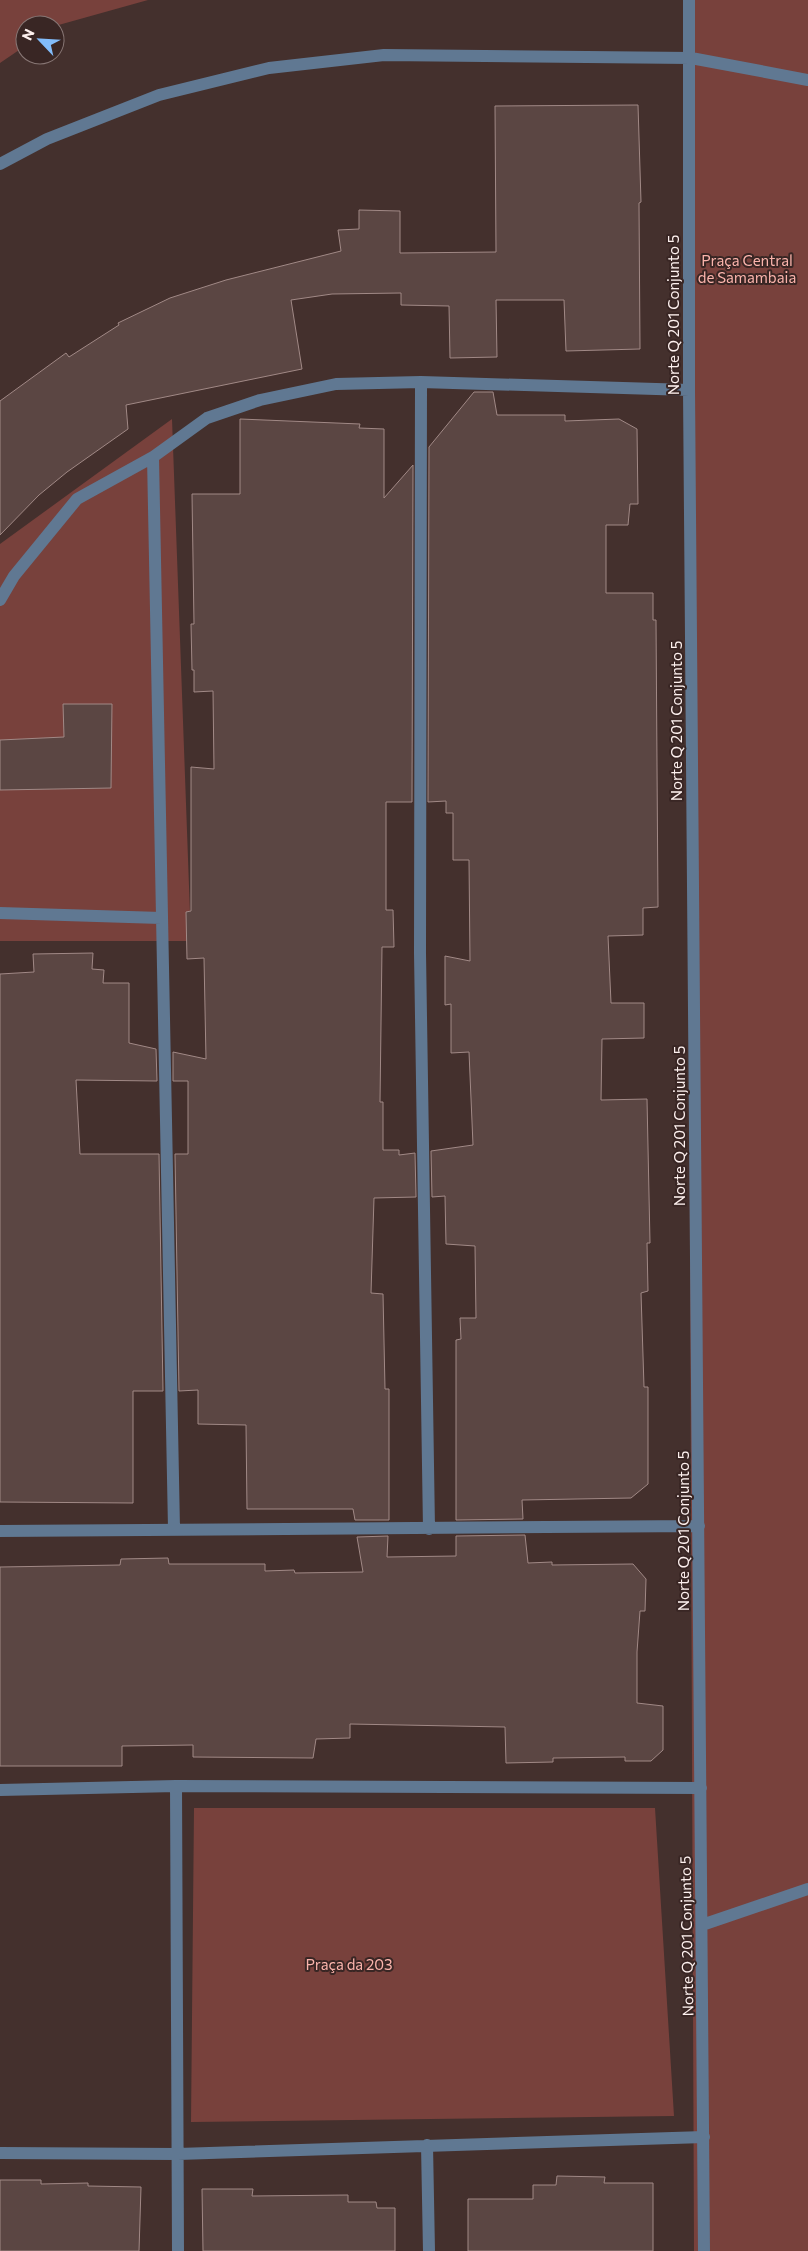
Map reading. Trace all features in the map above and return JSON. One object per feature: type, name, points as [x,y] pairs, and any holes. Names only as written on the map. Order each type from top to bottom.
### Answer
[{"type":"street","name":"Norte Q 201 Conjunto 5","points":[[690,0],[689,390],[704,2251]]},
{"type":"street","points":[[0,164],[47,139],[159,95],[269,68],[384,55],[691,58],[808,80]]},
{"type":"street","points":[[0,600],[14,576],[77,499],[153,457],[207,418],[260,400],[336,384],[421,382],[689,390]]},
{"type":"street","points":[[421,382],[420,953],[429,1529]]},
{"type":"street","points":[[153,457],[174,1529]]},
{"type":"street","points":[[0,912],[161,918]]},
{"type":"street","points":[[0,1531],[699,1526]]},
{"type":"street","points":[[176,1786],[178,2251]]},
{"type":"street","points":[[0,1790],[176,1786],[701,1788]]},
{"type":"street","points":[[702,1925],[808,1889]]},
{"type":"street","points":[[0,2153],[178,2154],[704,2137]]},
{"type":"street","points":[[427,2145],[429,2251]]},
{"type":"green space","points":[[0,0],[148,0],[65,23],[65,15],[15,15],[15,53],[0,63]]},
{"type":"green space","name":"Praça Central de Samambaia","points":[[685,0],[808,0],[808,2251],[694,2251]]},
{"type":"green space","points":[[172,419],[191,941],[0,941],[0,544]]},
{"type":"green space","name":"Praça da 203","points":[[194,1808],[655,1808],[674,2116],[191,2122]]},
{"type":"building","points":[[638,105],[641,202],[639,203],[640,349],[566,351],[564,300],[496,300],[497,357],[450,358],[449,306],[401,305],[401,293],[332,294],[291,300],[302,369],[126,405],[128,429],[67,472],[39,495],[0,535],[0,401],[66,353],[69,357],[119,325],[118,323],[170,298],[226,280],[341,251],[338,230],[359,229],[359,210],[400,211],[400,253],[496,252],[495,106]]},
{"type":"building","points":[[474,392],[493,392],[497,415],[565,415],[565,421],[619,419],[637,429],[638,504],[630,504],[628,525],[606,525],[606,593],[653,593],[653,620],[656,620],[658,907],[643,908],[643,935],[608,936],[611,1003],[644,1003],[644,1038],[602,1039],[601,1100],[647,1099],[650,1243],[647,1243],[648,1291],[641,1293],[644,1387],[648,1387],[648,1484],[631,1498],[522,1500],[523,1519],[456,1520],[456,1340],[461,1339],[460,1318],[476,1318],[475,1246],[446,1244],[445,1196],[432,1197],[431,1151],[473,1145],[469,1052],[451,1053],[451,1004],[445,1005],[445,956],[470,961],[469,860],[453,860],[453,813],[446,813],[446,801],[428,802],[429,447]]},
{"type":"building","points":[[240,419],[360,424],[359,428],[384,429],[384,498],[413,465],[412,802],[386,802],[386,910],[393,910],[394,947],[382,947],[380,1102],[383,1102],[383,1150],[399,1150],[399,1155],[415,1153],[416,1197],[374,1198],[371,1293],[383,1294],[385,1389],[389,1389],[389,1520],[355,1520],[353,1509],[247,1509],[246,1425],[198,1424],[198,1390],[179,1391],[175,1154],[188,1154],[188,1081],[173,1081],[173,1052],[206,1059],[204,958],[187,959],[186,912],[191,911],[191,767],[214,769],[213,691],[194,692],[194,670],[192,670],[191,624],[194,624],[192,494],[240,494]]},
{"type":"building","points":[[63,704],[112,704],[111,788],[0,790],[0,740],[64,737]]},
{"type":"building","points":[[93,953],[92,969],[104,970],[103,983],[129,983],[129,1043],[156,1049],[157,1081],[76,1080],[80,1154],[159,1154],[163,1391],[133,1391],[133,1503],[0,1502],[0,974],[34,972],[33,954]]},
{"type":"building","points":[[525,1535],[528,1563],[552,1562],[552,1565],[633,1564],[646,1579],[645,1611],[640,1611],[637,1652],[637,1703],[663,1706],[663,1750],[651,1761],[625,1761],[625,1757],[553,1758],[553,1762],[506,1763],[505,1727],[350,1724],[350,1738],[316,1739],[313,1758],[193,1757],[193,1745],[122,1746],[122,1766],[0,1766],[0,1567],[120,1565],[121,1559],[168,1558],[169,1564],[265,1564],[265,1571],[294,1570],[295,1573],[363,1572],[357,1537],[388,1536],[387,1557],[456,1556],[456,1536]]},
{"type":"building","points":[[557,2176],[605,2177],[604,2183],[653,2183],[653,2251],[468,2251],[468,2199],[533,2199],[533,2185],[556,2185]]},
{"type":"building","points":[[0,2180],[41,2180],[41,2184],[88,2183],[88,2186],[141,2187],[139,2251],[0,2251]]},
{"type":"building","points":[[202,2189],[253,2189],[252,2196],[348,2195],[348,2202],[376,2202],[377,2208],[395,2208],[395,2251],[203,2251]]}]
